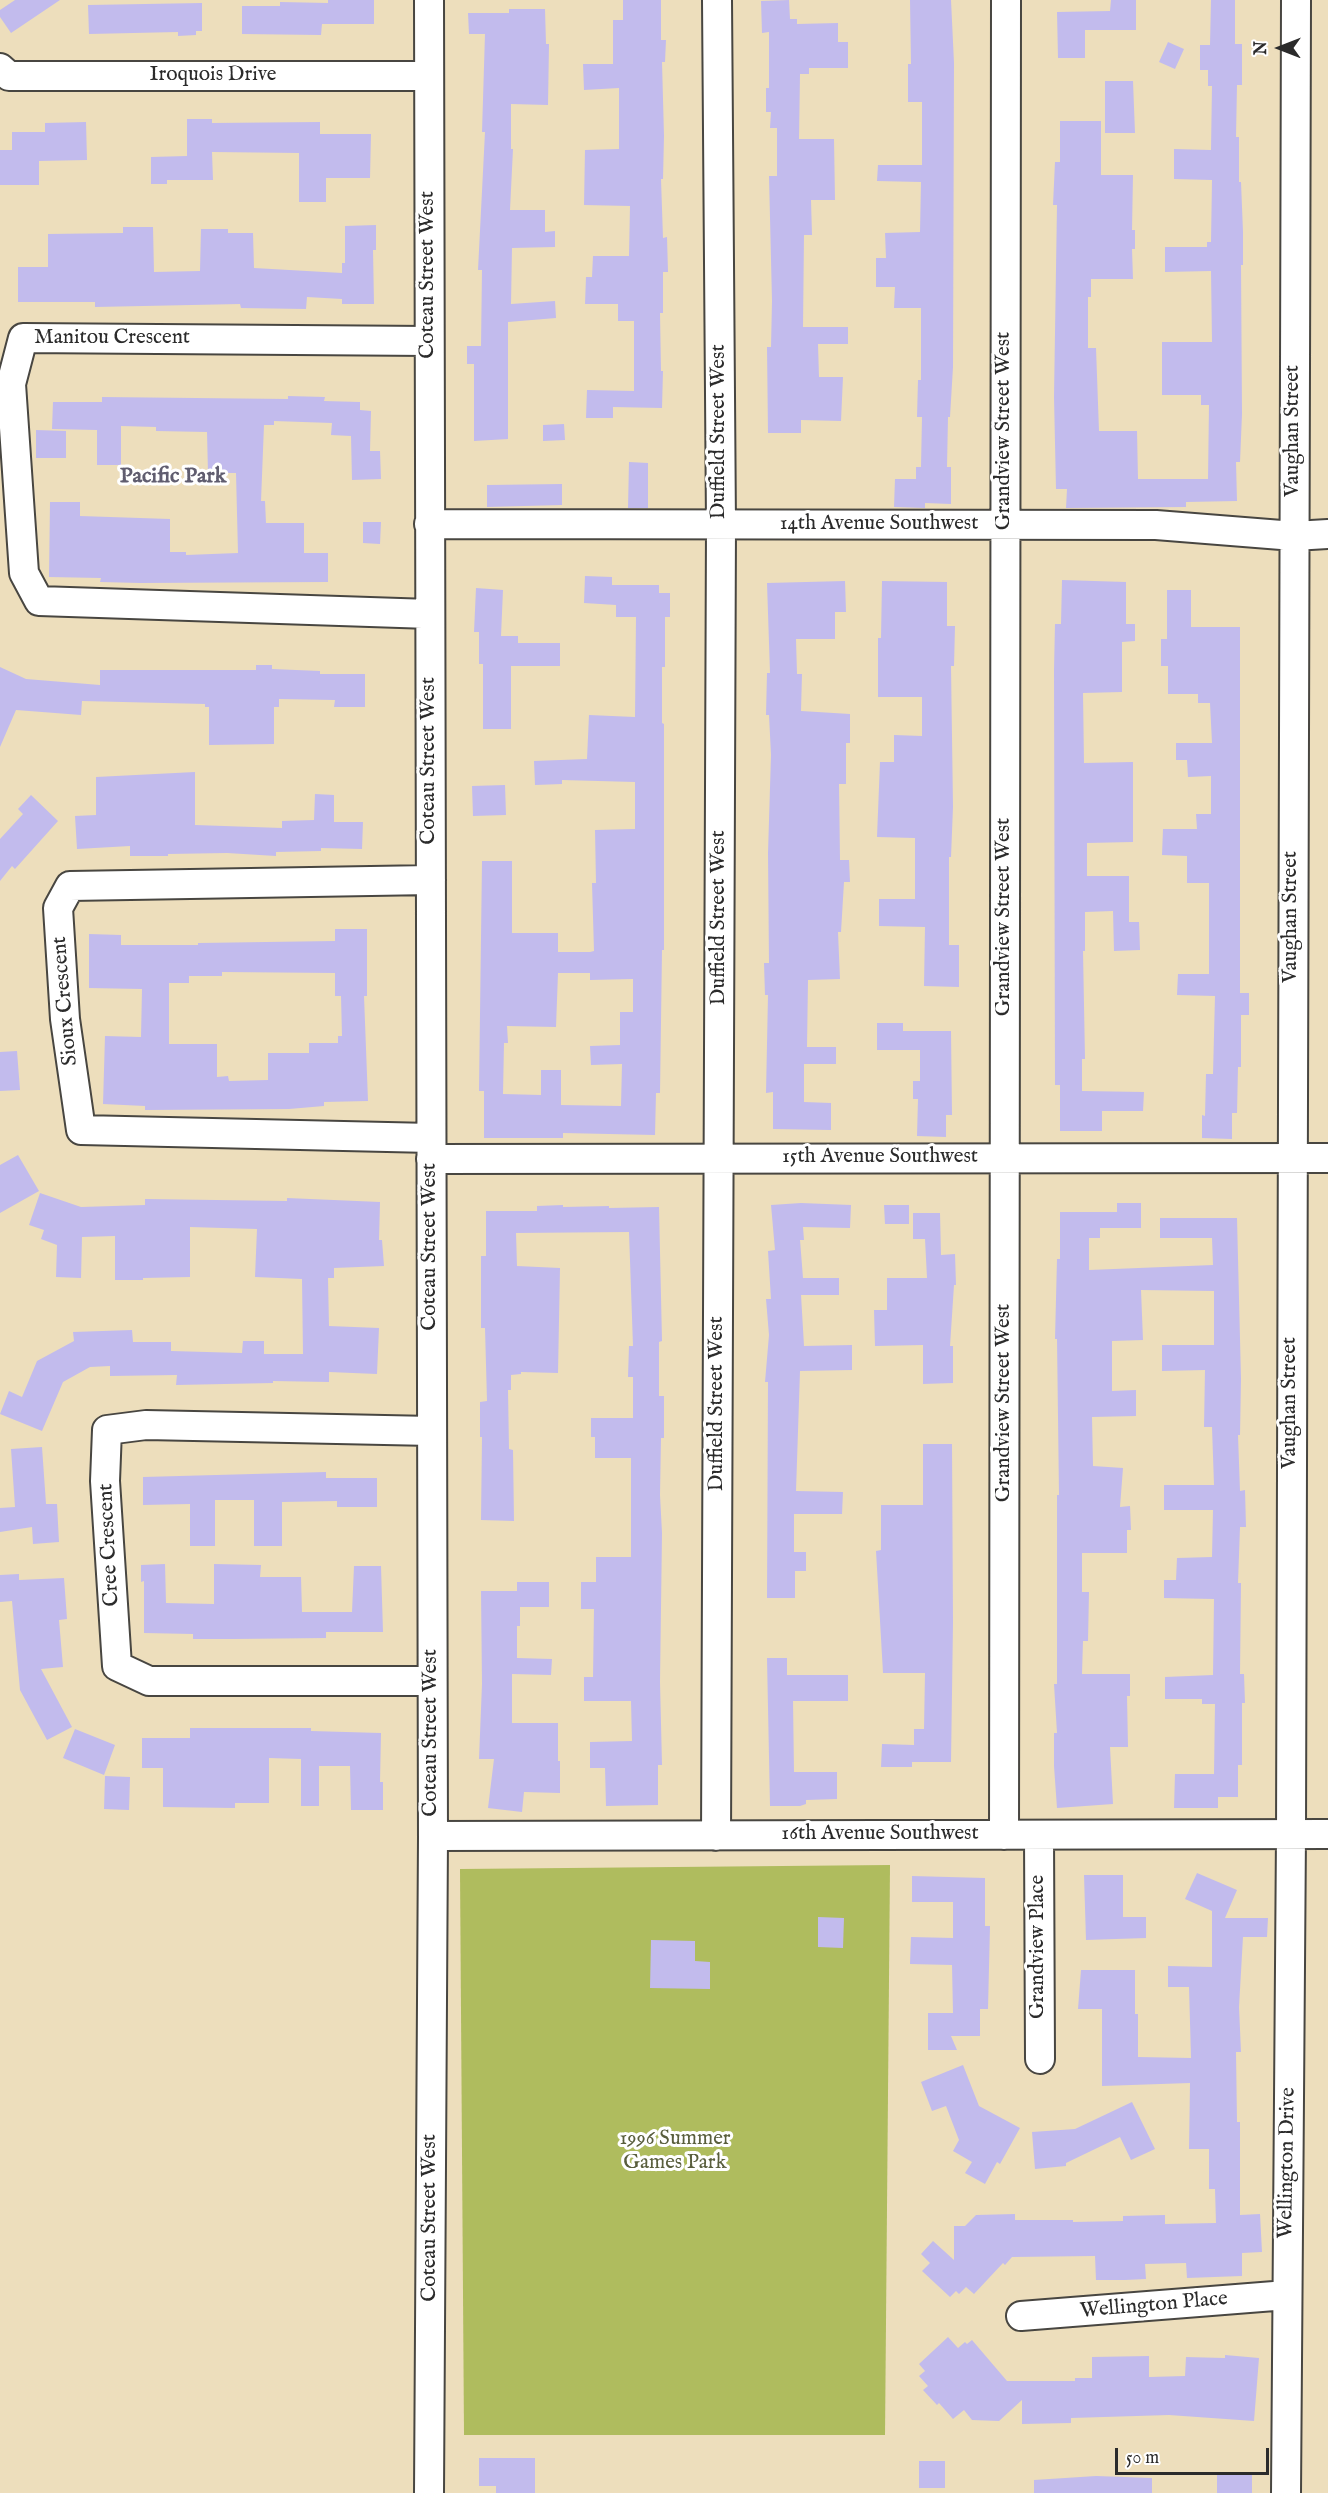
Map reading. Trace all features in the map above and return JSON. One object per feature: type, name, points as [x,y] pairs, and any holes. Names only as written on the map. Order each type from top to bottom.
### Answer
[{"type":"street","name":"Coteau Street West","points":[[429,0],[433,1836],[429,2493]]},
{"type":"street","name":"Duffield Street West","points":[[716,1836],[721,525],[717,0]]},
{"type":"street","name":"Grandview Street West","points":[[1004,1835],[1005,0]]},
{"type":"street","name":"Vaughan Street","points":[[1291,1834],[1291,1158],[1296,0]]},
{"type":"street","name":"Iroquois Drive","points":[[0,68],[9,76],[429,76]]},
{"type":"street","name":"Manitou Crescent","points":[[429,341],[23,338],[11,384],[24,573],[39,601],[430,614]]},
{"type":"street","name":"14th Avenue Southwest","points":[[429,524],[578,522],[721,525],[1156,525],[1294,536],[1328,534]]},
{"type":"street","name":"Sioux Crescent","points":[[430,880],[70,886],[58,908],[65,1019],[81,1130],[431,1148]]},
{"type":"street","name":"15th Avenue Southwest","points":[[431,1148],[720,1158],[1328,1158]]},
{"type":"street","name":"Cree Crescent","points":[[432,1431],[146,1425],[107,1430],[105,1481],[117,1666],[149,1681],[432,1681]]},
{"type":"street","name":"Wellington Drive","points":[[1286,2493],[1291,1834]]},
{"type":"street","name":"16th Avenue Southwest","points":[[433,1836],[1328,1834]]},
{"type":"street","name":"Grandview Place","points":[[1039,1835],[1040,2059]]},
{"type":"street","name":"Wellington Place","points":[[1022,2316],[1287,2295]]},
{"type":"green space","name":"1996 Summer Games Park","points":[[890,1865],[885,2435],[464,2435],[460,1869]]},
{"type":"building","points":[[15,0],[60,0],[11,33],[0,17],[0,10]]},
{"type":"building","points":[[328,0],[374,0],[374,24],[322,24],[321,35],[242,34],[242,6],[280,6],[280,2],[328,3]]},
{"type":"building","points":[[623,0],[661,0],[661,40],[666,40],[665,62],[662,62],[664,136],[663,179],[661,179],[663,238],[667,237],[668,272],[663,272],[663,313],[660,313],[662,408],[613,407],[613,418],[586,418],[587,390],[634,391],[634,321],[618,321],[618,304],[585,304],[586,277],[592,277],[593,256],[629,256],[630,206],[584,205],[585,150],[619,149],[619,88],[584,90],[583,64],[613,64],[613,20],[623,20]]},
{"type":"building","points":[[789,0],[790,19],[797,19],[797,24],[838,23],[838,42],[848,42],[848,68],[809,68],[809,74],[800,74],[799,139],[834,139],[835,200],[811,200],[812,235],[804,235],[803,327],[848,327],[848,344],[818,344],[819,377],[843,377],[841,421],[801,420],[801,433],[768,433],[767,347],[771,347],[772,301],[769,176],[777,176],[777,128],[770,128],[771,112],[766,112],[766,88],[769,88],[769,32],[762,33],[761,1]]},
{"type":"building","points":[[910,0],[951,0],[954,63],[953,367],[950,417],[948,417],[947,467],[951,467],[951,504],[925,503],[925,508],[894,507],[895,479],[916,479],[916,467],[921,467],[922,417],[917,417],[918,380],[921,380],[921,308],[894,308],[895,287],[876,287],[876,258],[886,258],[885,233],[920,232],[921,182],[877,181],[878,165],[922,165],[922,102],[908,102],[908,64],[911,64]]},
{"type":"building","points":[[1111,0],[1136,0],[1136,30],[1085,30],[1085,58],[1058,58],[1057,12],[1110,11]]},
{"type":"building","points":[[1211,0],[1235,0],[1235,44],[1242,44],[1242,85],[1237,85],[1236,137],[1239,137],[1239,182],[1241,182],[1243,232],[1243,265],[1241,265],[1242,414],[1240,462],[1236,462],[1237,501],[1186,502],[1186,507],[1066,508],[1067,489],[1056,489],[1054,397],[1057,205],[1053,205],[1055,162],[1060,162],[1060,121],[1101,121],[1101,175],[1133,175],[1132,230],[1135,230],[1135,249],[1132,249],[1133,279],[1091,279],[1091,297],[1088,297],[1088,348],[1096,348],[1099,431],[1137,431],[1138,479],[1208,479],[1209,405],[1201,405],[1201,395],[1162,395],[1162,342],[1212,342],[1211,271],[1165,272],[1165,247],[1207,247],[1207,242],[1211,242],[1212,180],[1174,179],[1174,149],[1211,150],[1212,86],[1208,86],[1208,70],[1200,70],[1200,45],[1210,45]]},
{"type":"building","points":[[202,3],[202,31],[196,31],[196,35],[178,36],[178,32],[89,34],[88,5]]},
{"type":"building","points":[[509,9],[545,9],[546,44],[549,44],[548,105],[511,104],[511,149],[513,149],[510,210],[545,210],[545,232],[555,231],[555,247],[512,248],[511,304],[555,301],[556,318],[508,322],[508,439],[474,441],[474,364],[467,364],[467,346],[481,346],[482,270],[478,270],[485,132],[482,132],[485,34],[469,34],[468,13],[509,13]]},
{"type":"building","points":[[1168,42],[1184,49],[1175,69],[1159,62]]},
{"type":"building","points":[[1105,81],[1133,81],[1135,133],[1105,133]]},
{"type":"building","points":[[187,119],[212,119],[212,123],[320,122],[320,134],[371,134],[370,178],[326,178],[326,202],[299,202],[299,153],[212,152],[213,180],[167,180],[167,184],[151,184],[151,157],[187,156]]},
{"type":"building","points":[[86,122],[87,160],[39,161],[39,185],[0,185],[0,150],[12,150],[12,132],[45,132],[45,123]]},
{"type":"building","points":[[376,225],[376,250],[373,250],[374,304],[342,304],[342,299],[307,297],[306,309],[241,308],[240,304],[95,307],[95,302],[18,302],[18,267],[48,267],[48,234],[123,233],[123,227],[153,227],[154,272],[200,271],[201,229],[228,229],[228,233],[253,233],[254,268],[342,273],[342,263],[345,263],[345,226]]},
{"type":"building","points":[[288,396],[325,397],[324,401],[360,402],[360,410],[371,411],[370,451],[380,451],[381,479],[352,480],[351,436],[331,435],[332,423],[274,421],[274,425],[264,425],[261,501],[265,501],[266,523],[304,523],[304,553],[328,553],[328,582],[140,583],[100,582],[101,578],[49,577],[50,502],[80,502],[80,516],[170,519],[170,552],[186,552],[186,555],[238,553],[236,473],[208,473],[207,432],[156,431],[156,427],[121,426],[121,465],[97,465],[97,430],[52,429],[53,402],[102,402],[102,397],[288,399]]},
{"type":"building","points":[[564,424],[565,440],[543,441],[543,425]]},
{"type":"building","points":[[36,430],[66,431],[66,458],[36,458]]},
{"type":"building","points":[[629,462],[648,463],[648,508],[628,508]]},
{"type":"building","points":[[562,484],[562,505],[487,507],[487,485]]},
{"type":"building","points":[[363,522],[381,522],[380,544],[363,543]]},
{"type":"building","points":[[585,576],[612,577],[612,585],[659,585],[659,593],[670,593],[670,617],[665,617],[665,667],[662,667],[664,950],[662,950],[660,1093],[656,1093],[655,1135],[563,1133],[563,1138],[484,1138],[484,1091],[479,1091],[482,861],[512,861],[512,933],[558,933],[558,952],[590,952],[594,951],[592,883],[596,883],[595,830],[635,829],[635,782],[562,780],[562,784],[535,785],[534,761],[587,759],[589,715],[635,717],[636,617],[616,617],[616,605],[584,603]],"holes":[[[558,973],[590,973],[590,980],[633,979],[633,1012],[620,1012],[620,1045],[590,1046],[591,1065],[622,1064],[621,1106],[561,1105],[561,1070],[541,1070],[541,1095],[503,1094],[504,1043],[508,1043],[507,1026],[556,1027]]]},
{"type":"building","points":[[1062,580],[1126,582],[1126,624],[1135,624],[1135,641],[1122,642],[1122,692],[1083,693],[1084,763],[1133,762],[1133,842],[1087,843],[1087,876],[1129,876],[1129,922],[1139,922],[1140,950],[1114,951],[1113,911],[1085,912],[1085,951],[1083,951],[1085,1059],[1082,1059],[1082,1091],[1144,1092],[1143,1111],[1102,1111],[1102,1131],[1060,1131],[1060,1085],[1055,1085],[1054,670],[1055,624],[1061,624]]},
{"type":"building","points":[[845,581],[846,612],[835,612],[835,639],[796,639],[797,674],[802,674],[801,711],[850,714],[850,743],[846,743],[846,784],[839,784],[840,860],[849,860],[850,882],[844,882],[841,932],[838,932],[840,979],[808,980],[807,1047],[836,1047],[836,1064],[804,1064],[804,1102],[831,1103],[831,1130],[773,1129],[773,1092],[766,1093],[768,995],[765,995],[764,963],[769,963],[768,853],[771,755],[769,715],[766,715],[767,673],[770,673],[767,583]]},
{"type":"building","points":[[882,581],[947,582],[947,626],[955,626],[954,666],[951,666],[953,807],[951,857],[949,857],[949,945],[959,945],[959,987],[924,986],[925,927],[879,926],[879,899],[915,899],[915,838],[877,837],[880,762],[894,762],[894,735],[922,736],[922,697],[878,697],[878,638],[881,638]]},
{"type":"building","points":[[476,588],[503,590],[501,636],[518,636],[518,643],[560,643],[560,666],[511,666],[511,729],[483,729],[483,664],[479,664],[479,632],[474,632]]},
{"type":"building","points":[[1167,590],[1191,590],[1191,627],[1240,627],[1240,993],[1249,993],[1249,1015],[1241,1015],[1241,1067],[1238,1067],[1237,1113],[1232,1113],[1232,1139],[1202,1138],[1206,1074],[1213,1074],[1215,996],[1177,995],[1178,974],[1209,974],[1209,883],[1187,883],[1187,856],[1162,855],[1163,829],[1197,829],[1196,814],[1211,814],[1211,776],[1188,777],[1187,760],[1176,760],[1176,743],[1212,743],[1210,703],[1198,703],[1198,694],[1168,694],[1168,666],[1161,666],[1161,639],[1167,639]]},
{"type":"building","points":[[256,665],[272,665],[272,669],[320,671],[320,674],[365,674],[365,707],[334,707],[335,700],[279,699],[279,707],[274,707],[274,744],[209,745],[209,707],[205,707],[205,704],[82,701],[81,715],[16,710],[0,747],[0,667],[26,679],[100,685],[100,670],[256,670]]},
{"type":"building","points":[[195,772],[195,825],[282,828],[282,821],[314,820],[315,794],[334,795],[334,822],[363,822],[362,849],[321,848],[321,851],[276,852],[276,856],[227,853],[130,856],[130,846],[77,849],[75,816],[96,815],[96,777]]},
{"type":"building","points":[[505,785],[506,815],[473,816],[472,786]]},
{"type":"building","points":[[31,795],[58,821],[15,869],[12,866],[0,881],[0,839],[23,814],[18,809]]},
{"type":"building","points":[[335,929],[367,929],[367,996],[364,996],[368,1101],[324,1102],[324,1106],[289,1109],[145,1110],[145,1106],[103,1104],[105,1036],[141,1037],[142,989],[89,988],[89,934],[121,935],[121,945],[335,941]],"holes":[[[222,972],[335,973],[335,996],[341,996],[342,1036],[338,1036],[338,1043],[309,1043],[309,1053],[268,1053],[268,1080],[229,1081],[228,1076],[217,1077],[217,1044],[169,1044],[169,983],[189,983],[189,976],[222,976]]]},
{"type":"building","points":[[877,1023],[903,1023],[903,1031],[951,1031],[952,1115],[946,1115],[946,1137],[917,1136],[918,1099],[913,1099],[913,1081],[920,1081],[920,1050],[877,1050]]},
{"type":"building","points":[[17,1051],[20,1090],[0,1091],[0,1052]]},
{"type":"building","points":[[18,1155],[39,1191],[0,1213],[0,1165]]},
{"type":"building","points":[[40,1193],[81,1207],[145,1205],[145,1199],[287,1201],[287,1198],[380,1202],[379,1240],[382,1240],[384,1266],[334,1268],[334,1278],[328,1278],[329,1326],[379,1328],[377,1374],[329,1372],[329,1382],[273,1381],[273,1383],[176,1385],[177,1375],[110,1376],[110,1366],[90,1367],[63,1382],[42,1431],[0,1414],[9,1391],[22,1397],[37,1361],[74,1341],[73,1332],[132,1330],[133,1342],[171,1342],[171,1351],[242,1353],[243,1341],[264,1341],[264,1354],[303,1354],[302,1279],[255,1277],[257,1229],[190,1227],[190,1277],[143,1278],[143,1280],[115,1280],[115,1236],[82,1237],[81,1278],[56,1277],[57,1245],[41,1239],[44,1230],[29,1225]]},
{"type":"building","points":[[801,1203],[851,1205],[850,1228],[803,1227],[804,1240],[800,1240],[803,1278],[839,1278],[839,1295],[801,1295],[804,1346],[852,1345],[852,1370],[800,1371],[796,1491],[843,1492],[842,1514],[794,1514],[794,1552],[806,1552],[806,1571],[795,1571],[795,1598],[767,1598],[768,1382],[765,1382],[769,1335],[766,1299],[771,1299],[768,1251],[775,1250],[771,1205]]},
{"type":"building","points":[[1117,1203],[1141,1203],[1141,1228],[1100,1228],[1100,1238],[1089,1238],[1089,1270],[1213,1265],[1212,1238],[1160,1238],[1160,1218],[1237,1218],[1241,1379],[1240,1435],[1238,1435],[1240,1491],[1245,1490],[1246,1527],[1240,1527],[1238,1583],[1241,1583],[1240,1674],[1244,1674],[1245,1703],[1242,1703],[1242,1765],[1238,1765],[1238,1797],[1218,1797],[1218,1808],[1174,1808],[1175,1774],[1214,1774],[1215,1704],[1202,1704],[1202,1699],[1165,1699],[1165,1677],[1213,1675],[1214,1599],[1164,1598],[1164,1580],[1176,1580],[1177,1558],[1212,1557],[1213,1510],[1164,1510],[1164,1485],[1214,1485],[1212,1427],[1204,1427],[1205,1370],[1162,1371],[1162,1345],[1214,1345],[1214,1291],[1141,1290],[1143,1340],[1112,1341],[1112,1391],[1136,1390],[1136,1416],[1092,1417],[1093,1466],[1123,1468],[1120,1507],[1130,1506],[1131,1530],[1127,1530],[1127,1553],[1082,1553],[1082,1592],[1089,1592],[1088,1641],[1083,1641],[1082,1674],[1130,1674],[1130,1696],[1127,1696],[1128,1747],[1110,1747],[1113,1804],[1057,1808],[1054,1766],[1054,1733],[1057,1733],[1054,1684],[1057,1684],[1057,1495],[1059,1495],[1057,1339],[1055,1339],[1057,1259],[1060,1259],[1060,1212],[1117,1212]]},
{"type":"building","points":[[563,1205],[563,1207],[609,1206],[609,1208],[659,1207],[662,1341],[659,1342],[659,1396],[664,1396],[664,1438],[661,1438],[660,1495],[662,1765],[658,1765],[658,1805],[606,1806],[605,1768],[590,1768],[590,1742],[632,1741],[631,1701],[584,1701],[584,1677],[593,1677],[594,1609],[581,1609],[581,1582],[596,1582],[596,1557],[631,1557],[631,1458],[595,1458],[595,1437],[591,1437],[591,1418],[633,1418],[633,1377],[628,1377],[629,1346],[633,1346],[629,1232],[516,1233],[517,1266],[560,1268],[558,1373],[521,1372],[521,1374],[511,1375],[511,1390],[508,1390],[509,1449],[513,1450],[514,1521],[481,1520],[480,1402],[487,1401],[485,1328],[481,1328],[481,1256],[486,1256],[486,1211],[537,1211],[537,1206]]},
{"type":"building","points":[[884,1205],[909,1205],[909,1224],[885,1224]]},
{"type":"building","points":[[913,1213],[940,1213],[941,1255],[955,1254],[956,1285],[954,1285],[950,1346],[953,1346],[953,1383],[923,1384],[923,1345],[875,1346],[874,1310],[887,1310],[887,1278],[927,1278],[925,1239],[913,1239]]},
{"type":"building","points":[[923,1444],[952,1444],[951,1762],[912,1762],[912,1767],[881,1767],[882,1744],[914,1745],[914,1729],[924,1729],[925,1673],[883,1673],[876,1551],[881,1550],[881,1505],[923,1505]]},
{"type":"building","points":[[42,1447],[46,1504],[57,1504],[59,1542],[33,1544],[32,1527],[0,1532],[0,1508],[15,1507],[11,1449]]},
{"type":"building","points":[[326,1472],[326,1478],[377,1478],[377,1507],[337,1507],[337,1501],[282,1502],[282,1546],[254,1546],[254,1500],[215,1500],[215,1546],[190,1546],[190,1504],[143,1505],[143,1477]]},
{"type":"building","points":[[165,1564],[166,1603],[214,1604],[214,1564],[261,1565],[260,1577],[301,1577],[302,1612],[352,1612],[354,1566],[381,1566],[383,1632],[326,1632],[326,1638],[234,1639],[193,1639],[193,1634],[144,1633],[144,1581],[141,1582],[141,1565]]},
{"type":"building","points":[[19,1574],[19,1580],[64,1578],[67,1619],[59,1620],[63,1667],[41,1669],[72,1727],[47,1740],[20,1690],[12,1601],[0,1602],[0,1575]]},
{"type":"building","points":[[517,1582],[549,1582],[549,1607],[520,1607],[520,1626],[517,1626],[517,1658],[552,1659],[551,1675],[512,1674],[512,1723],[558,1723],[558,1761],[560,1761],[560,1793],[524,1792],[522,1812],[488,1808],[494,1759],[479,1759],[482,1684],[481,1591],[517,1591]]},
{"type":"building","points":[[767,1658],[787,1658],[787,1675],[848,1675],[848,1701],[793,1701],[794,1772],[837,1772],[837,1799],[806,1800],[806,1804],[800,1806],[770,1806]]},
{"type":"building","points":[[190,1728],[311,1728],[311,1731],[381,1733],[380,1782],[383,1782],[383,1810],[351,1810],[350,1766],[319,1766],[319,1806],[301,1806],[301,1759],[269,1758],[269,1803],[235,1803],[235,1808],[163,1807],[163,1768],[142,1768],[142,1738],[190,1738]]},
{"type":"building","points":[[75,1729],[115,1745],[104,1775],[63,1758]]},
{"type":"building","points":[[105,1776],[130,1777],[129,1810],[104,1809]]},
{"type":"building","points":[[1197,1873],[1237,1890],[1225,1918],[1268,1918],[1267,1937],[1243,1937],[1239,2007],[1241,2052],[1236,2052],[1237,2122],[1240,2122],[1240,2215],[1260,2214],[1262,2252],[1242,2253],[1242,2276],[1187,2278],[1186,2263],[1145,2264],[1146,2279],[1125,2280],[1096,2280],[1095,2256],[1012,2257],[1005,2265],[1003,2263],[974,2294],[966,2287],[959,2294],[956,2291],[950,2297],[922,2271],[930,2263],[921,2254],[933,2241],[954,2260],[954,2226],[965,2226],[976,2215],[1015,2214],[1015,2220],[1073,2220],[1073,2222],[1123,2221],[1123,2216],[1165,2215],[1165,2224],[1216,2223],[1215,2189],[1209,2189],[1209,2149],[1189,2149],[1190,2083],[1102,2086],[1102,2009],[1078,2009],[1081,1970],[1135,1970],[1138,2057],[1191,2058],[1189,1987],[1168,1987],[1168,1966],[1212,1967],[1212,1911],[1185,1899]]},
{"type":"building","points":[[1084,1875],[1123,1875],[1123,1917],[1146,1917],[1146,1938],[1086,1940]]},
{"type":"building","points":[[912,1876],[985,1878],[985,1926],[990,1926],[988,2009],[980,2009],[980,2036],[951,2036],[957,2050],[928,2050],[928,2013],[953,2013],[952,1965],[910,1964],[911,1937],[953,1938],[953,1902],[912,1902]]},
{"type":"building","points":[[818,1917],[844,1918],[843,1948],[818,1947]]},
{"type":"building","points":[[651,1940],[695,1941],[695,1961],[710,1962],[710,1989],[650,1988]]},
{"type":"building","points":[[963,2065],[979,2106],[1020,2128],[1000,2164],[997,2162],[985,2184],[965,2173],[972,2162],[953,2151],[959,2140],[946,2106],[932,2111],[921,2082]]},
{"type":"building","points":[[1132,2102],[1155,2149],[1131,2160],[1120,2137],[1066,2163],[1066,2166],[1035,2169],[1032,2132],[1075,2129]]},
{"type":"building","points":[[948,2337],[958,2348],[972,2340],[1007,2381],[1075,2381],[1075,2378],[1092,2378],[1092,2357],[1149,2356],[1149,2377],[1185,2376],[1186,2357],[1225,2358],[1225,2355],[1259,2358],[1254,2421],[1169,2415],[1071,2418],[1071,2423],[1022,2424],[1022,2400],[999,2421],[972,2420],[964,2410],[953,2419],[923,2390],[928,2386],[919,2376],[925,2371],[919,2364]]},
{"type":"building","points":[[479,2458],[535,2458],[535,2493],[496,2493],[496,2486],[479,2486]]},
{"type":"building","points":[[919,2461],[945,2461],[945,2488],[919,2488]]},
{"type":"building","points":[[1217,2473],[1252,2474],[1252,2493],[1217,2493]]},
{"type":"building","points":[[1096,2476],[1152,2478],[1152,2493],[1034,2493],[1034,2480]]},
{"type":"district","name":"Pacific Park","points":[[173,477]]}]
